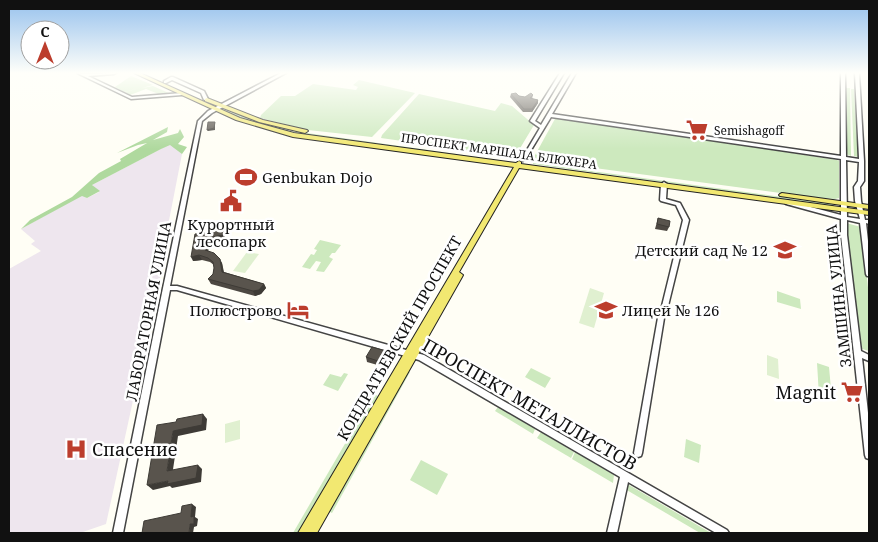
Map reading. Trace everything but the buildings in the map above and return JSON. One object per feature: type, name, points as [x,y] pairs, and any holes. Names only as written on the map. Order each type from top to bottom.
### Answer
[{"type":"main road","name":"ПРОСПЕКТ МАРШАЛА БЛЮХЕРА","points":[[194,98],[218,107]]},
{"type":"main road","name":"ПРОСПЕКТ МАРШАЛА БЛЮХЕРА","points":[[206,99],[244,121],[293,135],[843,206],[860,209],[869,213]]},
{"type":"main road","name":"ПРОСПЕКТ МАРШАЛА БЛЮХЕРА","points":[[521,163],[774,199],[843,206]]},
{"type":"main road","name":"КОНДРАТЬЕВСКИЙ ПРОСПЕКТ","points":[[303,533],[521,163]]},
{"type":"main road","name":"ПРОСПЕКТ МАРШАЛА БЛЮХЕРА","points":[[860,209],[869,207]]},
{"type":"main road","name":"КОНДРАТЬЕВСКИЙ ПРОСПЕКТ","points":[[311,533],[410,354]]},
{"type":"street","name":"ЛАБОРАТОРНАЯ УЛИЦА","points":[[118,533],[198,126],[202,117],[235,98]]},
{"type":"street","points":[[542,127],[532,121],[546,98]]},
{"type":"street","name":"КОНДРАТЬЕВСКИЙ ПРОСПЕКТ","points":[[521,163],[559,98]]},
{"type":"street","name":"ЗАМШИНА УЛИЦА","points":[[843,98],[843,206],[846,258],[869,455]]},
{"type":"street","points":[[858,98],[862,162],[861,181],[856,187],[860,209],[866,222],[869,274]]},
{"type":"street","points":[[549,115],[862,162]]},
{"type":"street","points":[[638,453],[662,312],[686,220],[678,204],[663,200],[664,184]]},
{"type":"street","points":[[774,199],[866,222]]},
{"type":"street","name":"ПРОСПЕКТ МЕТАЛЛИСТОВ","points":[[166,288],[177,288],[410,354],[427,361],[724,533]]},
{"type":"street","points":[[857,353],[869,358]]},
{"type":"street","points":[[612,533],[625,476]]},
{"type":"shaded area","points":[[170,144],[182,154],[165,241],[164,250],[166,250],[106,524],[80,533],[9,533],[9,269],[41,251],[31,244],[35,241],[21,229],[82,195],[87,198],[99,192],[92,185]]},
{"type":"green space","points":[[279,98],[410,98],[372,137],[308,130],[260,118]]},
{"type":"green space","points":[[415,98],[438,98],[495,111],[501,103],[512,106],[534,125],[516,155],[487,153],[381,138]]},
{"type":"green space","points":[[846,98],[850,98],[851,156],[846,154]]},
{"type":"green space","points":[[851,98],[855,98],[858,157],[854,156]]},
{"type":"green space","points":[[221,108],[257,122],[300,132],[514,162],[299,133],[246,120]]},
{"type":"green space","points":[[556,117],[837,160],[839,161],[839,198],[810,197],[535,160],[534,157]]},
{"type":"green space","points":[[168,127],[167,132],[153,140],[178,133],[180,129],[184,137],[178,144],[187,147],[182,154],[170,145],[161,149],[92,185],[100,191],[87,198],[82,196],[21,229],[30,220],[72,197],[99,173],[134,154],[121,161],[120,159],[147,143],[117,153]]},
{"type":"green space","points":[[533,164],[834,204],[834,206]]},
{"type":"green space","points":[[846,223],[861,227],[869,296],[869,351],[859,348]]},
{"type":"green space","points":[[320,240],[341,245],[329,257],[333,259],[324,272],[316,271],[321,262],[316,261],[310,269],[302,267],[311,254],[314,255],[317,250],[314,249]]},
{"type":"green space","points":[[247,252],[259,254],[245,273],[233,271]]},
{"type":"green space","points":[[590,288],[604,293],[594,328],[579,323]]},
{"type":"green space","points":[[777,291],[800,299],[801,309],[777,302]]},
{"type":"green space","points":[[767,355],[778,359],[779,379],[767,375]]},
{"type":"green space","points":[[817,363],[829,367],[832,400],[819,396]]},
{"type":"green space","points":[[531,368],[551,378],[545,388],[525,377]]},
{"type":"green space","points":[[406,370],[410,372],[332,513],[328,511]]},
{"type":"green space","points":[[344,373],[348,374],[338,391],[323,385],[330,374],[341,377]]},
{"type":"green space","points":[[374,394],[378,396],[299,533],[293,533]]},
{"type":"green space","points":[[498,407],[535,429],[533,434],[495,411]]},
{"type":"green space","points":[[240,420],[240,439],[225,443],[225,424]]},
{"type":"green space","points":[[541,432],[574,452],[571,458],[537,438]]},
{"type":"green space","points":[[686,439],[701,445],[699,463],[684,457]]},
{"type":"green space","points":[[575,452],[614,475],[613,483],[572,459]]},
{"type":"green space","points":[[421,460],[448,474],[437,495],[410,480]]},
{"type":"green space","points":[[627,485],[711,533],[700,533],[625,489]]},
{"type":"place","name":"Semishagoff","points":[[697,130]]},
{"type":"place","name":"Genbukan Dojo","points":[[246,177]]},
{"type":"place","name":"Курортный лесопарк","points":[[231,201]]},
{"type":"place","name":"Детский сад № 12","points":[[785,250]]},
{"type":"place","name":"Полюстрово","points":[[298,310]]},
{"type":"place","name":"Лицей № 126","points":[[606,310]]},
{"type":"place","name":"Magnit","points":[[852,392]]},
{"type":"place","name":"Спасение","points":[[76,449]]}]
